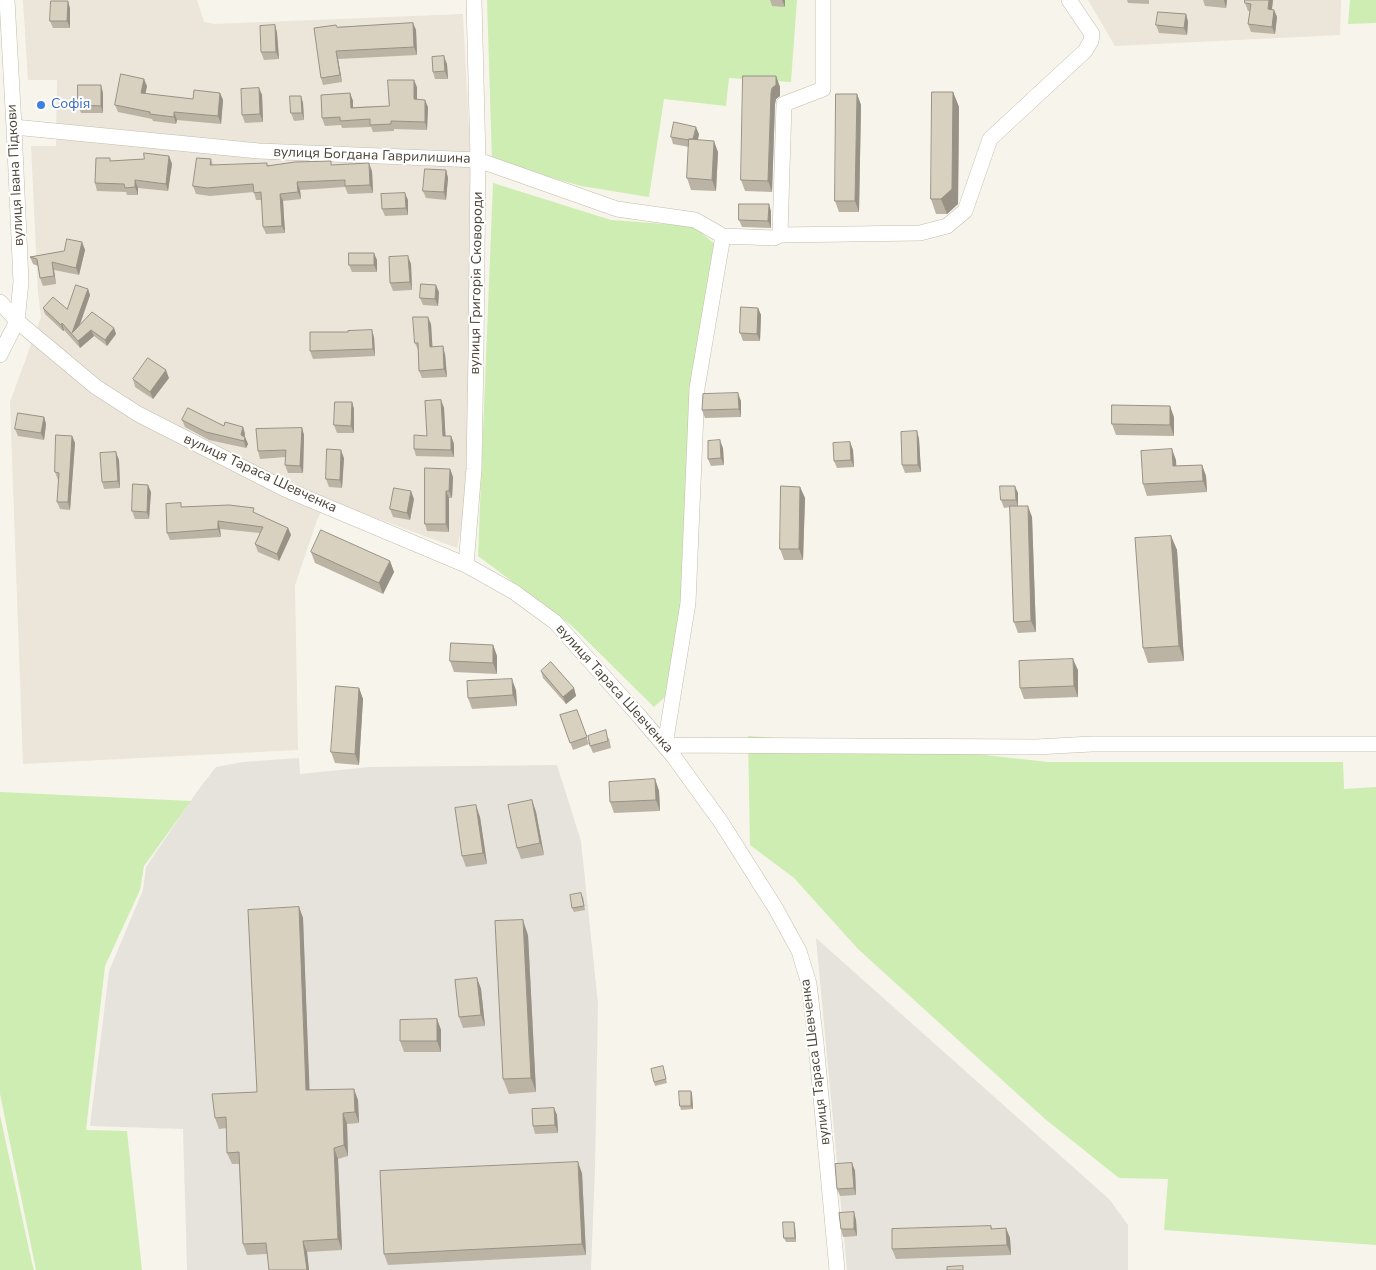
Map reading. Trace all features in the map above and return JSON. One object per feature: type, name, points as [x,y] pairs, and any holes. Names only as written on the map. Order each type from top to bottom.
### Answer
[{"type":"street","name":"вулиця Івана Підкови","points":[[0,355],[17,321],[21,282],[7,0]]},
{"type":"street","name":"вулиця Григорія Сковороди","points":[[466,566],[474,468],[478,160],[474,0]]},
{"type":"street","points":[[780,235],[784,104],[823,89],[823,0]]},
{"type":"street","points":[[1069,0],[1092,34],[1091,41],[1085,51],[990,139],[965,211],[947,226],[920,233],[780,235],[774,238],[723,236],[697,388],[688,603],[665,745],[1036,747],[1092,744],[1376,744]]},
{"type":"street","name":"вулиця Богдана Гаврилишина","points":[[14,126],[259,151],[478,160],[617,209],[695,220],[723,236]]},
{"type":"street","name":"вулиця Тараса Шевченка","points":[[0,302],[17,321],[96,387],[138,414],[285,489],[466,566],[514,592],[555,622],[640,717],[674,757],[721,822],[776,909],[799,951],[809,984],[837,1270]]},
{"type":"shaded area","points":[[23,0],[197,0],[204,22],[214,24],[463,14],[471,168],[467,502],[457,548],[327,500],[317,520],[295,585],[298,750],[23,764],[10,402],[41,317],[38,293],[31,146],[56,146],[57,80],[28,80]]},
{"type":"shaded area","points":[[1088,0],[1341,0],[1340,35],[1115,46]]},
{"type":"shaded area","points":[[299,758],[300,774],[369,767],[557,765],[581,841],[598,1004],[591,1270],[187,1270],[183,1129],[90,1126],[109,971],[143,890],[146,867],[216,767],[243,762]]},
{"type":"shaded area","points":[[816,938],[1110,1200],[1128,1225],[1128,1270],[847,1270]]},
{"type":"green space","points":[[487,0],[797,0],[791,82],[729,78],[726,106],[664,99],[649,197],[581,186],[492,161]]},
{"type":"green space","points":[[1350,0],[1376,0],[1376,23],[1348,24]]},
{"type":"green space","points":[[493,183],[611,220],[693,226],[716,245],[708,313],[696,544],[666,696],[654,707],[572,626],[478,556]]},
{"type":"green space","points":[[748,736],[913,747],[1048,762],[1343,762],[1344,789],[1376,787],[1376,1245],[1164,1230],[1168,1179],[1119,1178],[1045,1119],[858,949],[794,878],[750,845]]},
{"type":"green space","points":[[0,792],[191,801],[144,866],[140,890],[105,966],[86,1130],[127,1131],[142,1270],[36,1270],[0,1094]]},
{"type":"green space","points":[[0,1115],[32,1263],[34,1270],[0,1270]]},
{"type":"building","points":[[1245,0],[1269,0],[1268,9],[1274,10],[1272,27],[1248,24],[1251,4],[1245,3]]},
{"type":"building","points":[[51,1],[68,1],[67,21],[50,21]]},
{"type":"building","points":[[1158,12],[1186,14],[1184,28],[1156,25]]},
{"type":"building","points":[[413,23],[414,47],[336,51],[340,75],[321,78],[314,28],[336,25],[337,27]]},
{"type":"building","points":[[275,25],[276,52],[261,52],[260,26]]},
{"type":"building","points":[[444,56],[445,71],[433,72],[432,57]]},
{"type":"building","points":[[121,74],[144,79],[141,93],[193,99],[194,90],[220,93],[218,116],[174,112],[174,117],[150,114],[150,112],[115,105]]},
{"type":"building","points":[[743,76],[776,76],[776,85],[772,88],[771,93],[768,181],[741,180]]},
{"type":"building","points":[[388,80],[414,80],[414,99],[425,100],[425,122],[391,121],[391,124],[370,125],[370,119],[340,121],[340,117],[322,118],[321,95],[350,93],[351,108],[389,106]]},
{"type":"building","points":[[78,85],[101,85],[101,106],[78,105]]},
{"type":"building","points":[[259,88],[260,114],[242,115],[241,89]]},
{"type":"building","points":[[932,92],[953,92],[952,189],[941,199],[931,199]]},
{"type":"building","points":[[836,94],[857,94],[855,201],[835,201]]},
{"type":"building","points":[[290,96],[301,96],[302,113],[291,113]]},
{"type":"building","points":[[674,122],[696,127],[693,139],[671,137]]},
{"type":"building","points":[[689,139],[714,141],[712,180],[687,178]]},
{"type":"building","points":[[144,153],[169,156],[166,184],[135,180],[135,187],[125,188],[124,184],[95,183],[96,158],[110,158],[110,161],[144,159]]},
{"type":"building","points":[[197,158],[211,159],[210,165],[267,163],[267,166],[295,162],[331,161],[331,165],[369,163],[370,185],[345,186],[345,180],[297,182],[298,192],[280,194],[282,226],[263,227],[261,192],[254,193],[253,184],[207,188],[193,186]]},
{"type":"building","points":[[425,169],[446,170],[444,192],[423,191]]},
{"type":"building","points":[[405,193],[406,208],[382,209],[381,194]]},
{"type":"building","points":[[739,204],[769,204],[768,221],[739,220]]},
{"type":"building","points":[[67,239],[82,242],[76,268],[52,262],[54,276],[40,278],[37,259],[30,257],[64,251]]},
{"type":"building","points":[[349,253],[374,253],[374,265],[349,265]]},
{"type":"building","points":[[408,256],[410,282],[390,283],[389,257]]},
{"type":"building","points":[[421,284],[436,285],[435,299],[420,298]]},
{"type":"building","points":[[76,285],[88,289],[72,333],[92,312],[114,328],[105,340],[91,330],[78,341],[62,323],[61,325],[43,308],[53,297],[67,309]]},
{"type":"building","points":[[741,307],[758,308],[757,334],[740,333]]},
{"type":"building","points":[[413,317],[428,317],[430,347],[443,346],[444,369],[419,371],[418,343],[415,343]]},
{"type":"building","points":[[372,330],[373,349],[310,351],[310,332]]},
{"type":"building","points":[[148,358],[166,370],[150,392],[133,379]]},
{"type":"building","points":[[738,393],[739,409],[702,410],[703,394]]},
{"type":"building","points":[[441,400],[443,436],[451,436],[451,450],[414,449],[414,435],[427,436],[425,401]]},
{"type":"building","points":[[335,402],[352,402],[351,426],[334,425]]},
{"type":"building","points":[[1112,405],[1170,406],[1170,425],[1112,424]]},
{"type":"building","points":[[188,408],[224,426],[225,422],[243,427],[241,435],[245,437],[244,441],[206,432],[182,420]]},
{"type":"building","points":[[18,413],[44,417],[41,433],[15,429]]},
{"type":"building","points":[[302,428],[300,466],[285,465],[286,450],[258,451],[256,429]]},
{"type":"building","points":[[917,431],[918,465],[902,465],[901,432]]},
{"type":"building","points":[[56,435],[72,436],[68,502],[57,502],[59,473],[55,472]]},
{"type":"building","points":[[720,440],[721,458],[708,459],[708,441]]},
{"type":"building","points":[[850,442],[851,460],[834,461],[833,443]]},
{"type":"building","points":[[327,449],[341,450],[340,480],[326,479]]},
{"type":"building","points":[[1172,449],[1173,466],[1202,465],[1203,481],[1143,484],[1141,451]]},
{"type":"building","points":[[116,452],[118,481],[102,482],[100,453]]},
{"type":"building","points":[[425,468],[450,469],[449,491],[446,491],[446,524],[425,524]]},
{"type":"building","points":[[133,484],[148,485],[147,512],[132,511]]},
{"type":"building","points":[[781,486],[800,487],[799,549],[780,549]]},
{"type":"building","points":[[1000,486],[1015,486],[1016,500],[1001,500]]},
{"type":"building","points":[[394,488],[411,491],[407,513],[390,509]]},
{"type":"building","points":[[181,503],[181,507],[229,505],[254,508],[253,512],[288,528],[277,554],[255,544],[263,527],[218,521],[218,529],[167,533],[166,504]]},
{"type":"building","points":[[1010,506],[1028,506],[1031,621],[1014,622]]},
{"type":"building","points":[[321,530],[390,561],[379,583],[311,552]]},
{"type":"building","points":[[1171,536],[1179,646],[1143,648],[1135,538]]},
{"type":"building","points":[[451,643],[493,645],[493,663],[450,661]]},
{"type":"building","points":[[1073,659],[1074,686],[1020,688],[1019,661]]},
{"type":"building","points":[[551,662],[574,688],[563,697],[541,671]]},
{"type":"building","points":[[512,679],[513,695],[468,698],[467,681]]},
{"type":"building","points":[[336,686],[359,688],[355,754],[331,752]]},
{"type":"building","points":[[577,710],[587,737],[570,743],[560,715]]},
{"type":"building","points":[[606,730],[608,741],[590,746],[588,736]]},
{"type":"building","points":[[655,779],[656,800],[610,802],[609,782]]},
{"type":"building","points":[[532,800],[540,843],[517,848],[508,805]]},
{"type":"building","points":[[476,805],[483,853],[462,856],[455,808]]},
{"type":"building","points":[[581,893],[584,906],[572,908],[570,895]]},
{"type":"building","points":[[299,907],[306,1090],[354,1089],[355,1112],[343,1113],[344,1145],[334,1148],[338,1239],[303,1241],[307,1270],[269,1270],[266,1243],[243,1244],[239,1152],[227,1153],[226,1117],[215,1118],[212,1094],[257,1092],[248,910]]},
{"type":"building","points":[[523,920],[531,1078],[503,1079],[495,921]]},
{"type":"building","points":[[477,978],[481,1015],[459,1017],[455,980]]},
{"type":"building","points":[[437,1019],[437,1041],[400,1041],[400,1020]]},
{"type":"building","points":[[663,1066],[666,1079],[654,1082],[651,1069]]},
{"type":"building","points":[[679,1091],[691,1091],[691,1106],[680,1106]]},
{"type":"building","points":[[554,1108],[555,1125],[533,1126],[532,1109]]},
{"type":"building","points":[[578,1162],[582,1244],[384,1254],[380,1171]]},
{"type":"building","points":[[852,1163],[854,1188],[837,1189],[835,1164]]},
{"type":"building","points":[[854,1212],[854,1229],[841,1229],[839,1213]]},
{"type":"building","points":[[783,1222],[794,1222],[795,1238],[784,1238]]},
{"type":"building","points":[[991,1226],[991,1229],[1006,1228],[1007,1245],[892,1249],[892,1229]]},
{"type":"building","points":[[963,1266],[963,1270],[947,1270],[947,1267]]},
{"type":"place","name":"Софія","points":[[41,105]]}]
